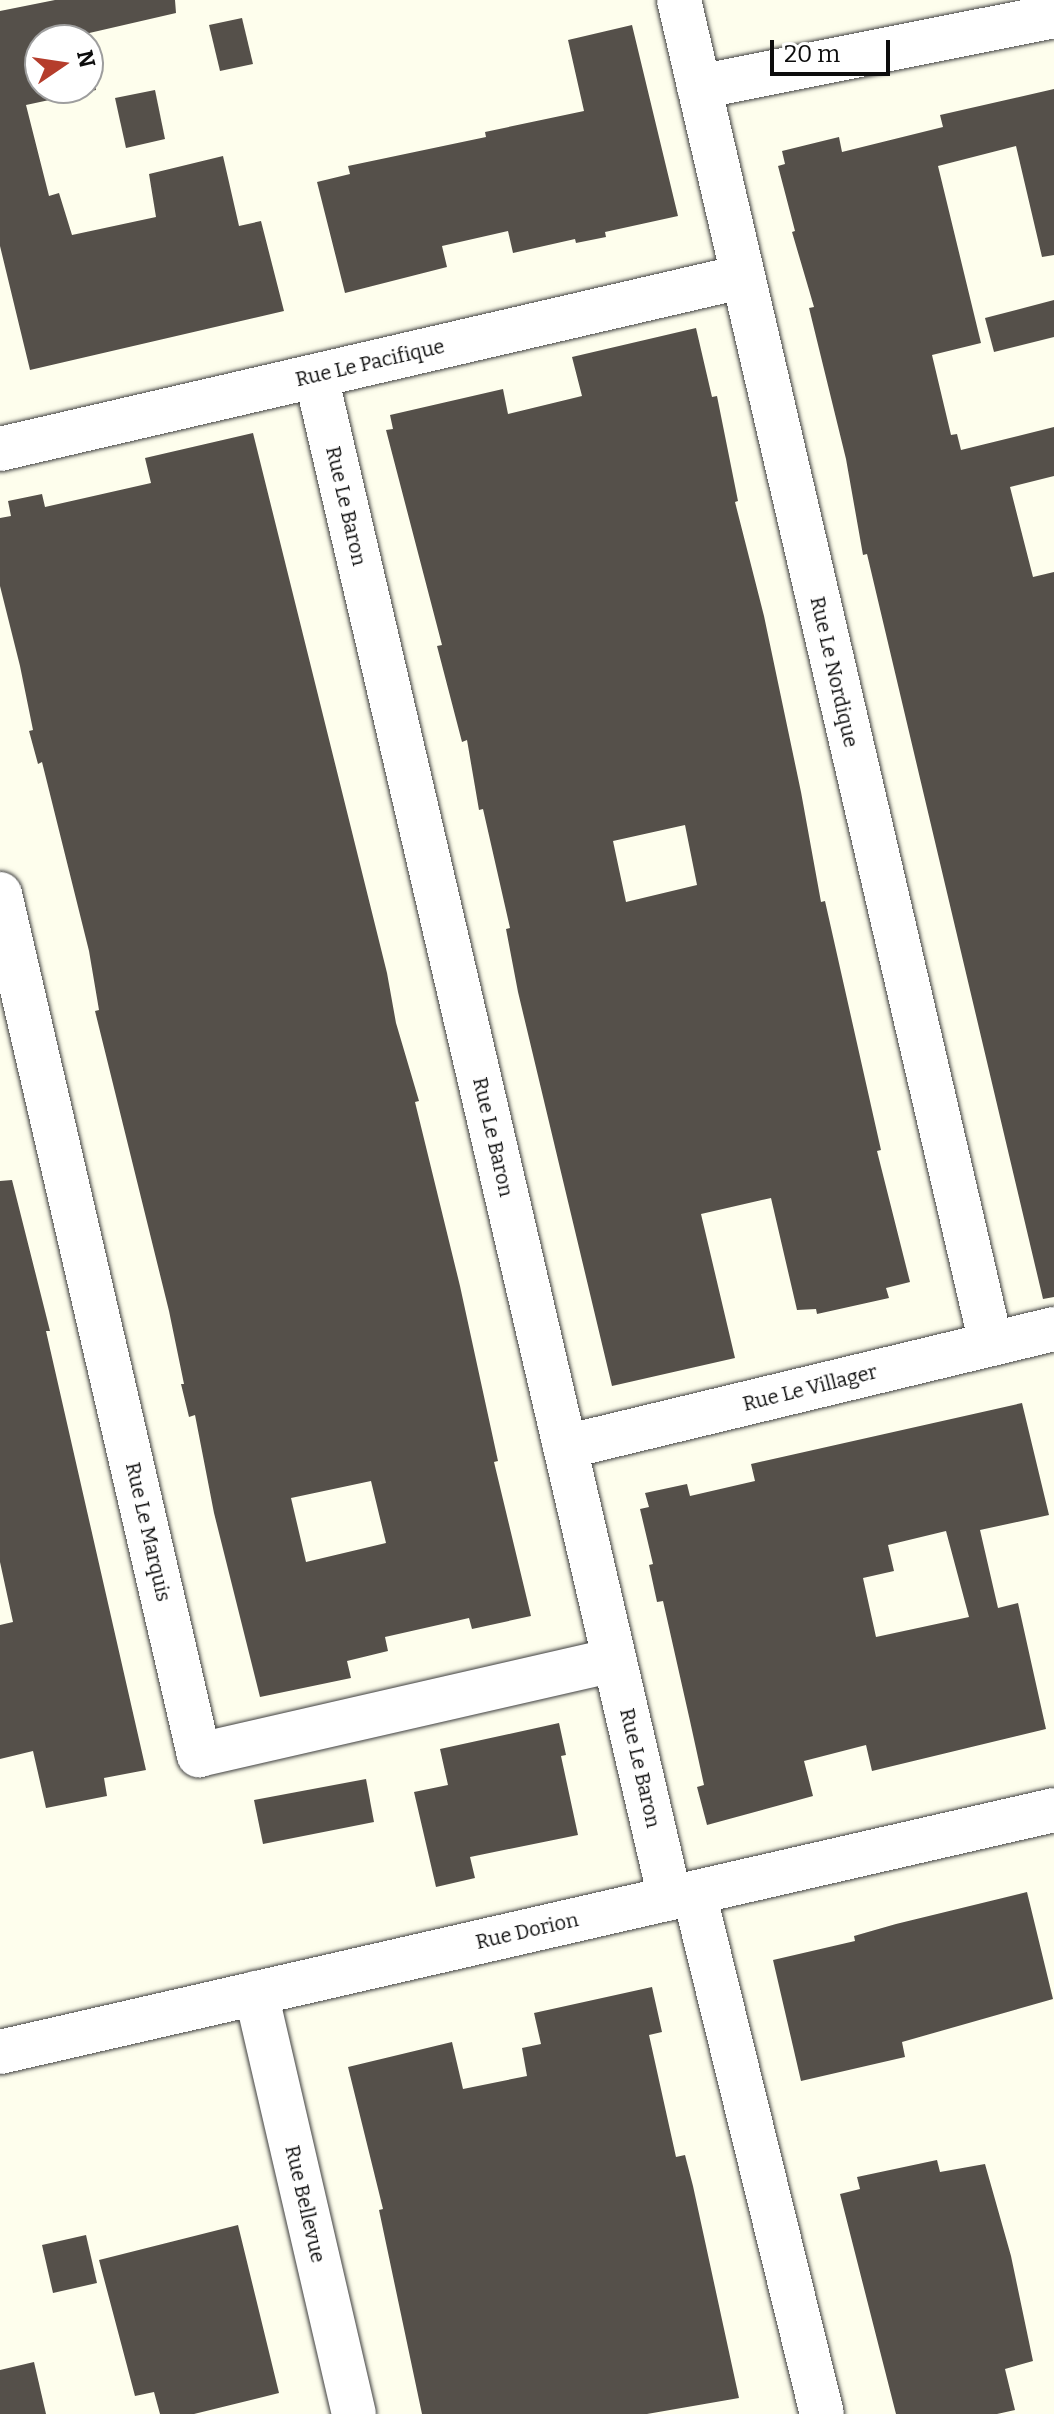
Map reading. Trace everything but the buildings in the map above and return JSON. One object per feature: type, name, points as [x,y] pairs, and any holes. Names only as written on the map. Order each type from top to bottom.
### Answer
[{"type":"street","name":"Rue Le Nordique","points":[[679,0],[991,1344]]},
{"type":"street","points":[[699,87],[1054,16]]},
{"type":"street","name":"Rue Le Pacifique","points":[[0,449],[741,277]]},
{"type":"street","name":"Rue Le Baron","points":[[316,376],[614,1660],[682,1895],[822,2414]]},
{"type":"street","name":"Rue Le Marquis","points":[[0,894],[199,1755],[614,1660]]},
{"type":"street","name":"Rue Le Villager","points":[[565,1447],[1054,1329]]},
{"type":"street","name":"Rue Dorion","points":[[0,2052],[1054,1810]]},
{"type":"street","name":"Rue Bellevue","points":[[256,1993],[354,2414]]}]
